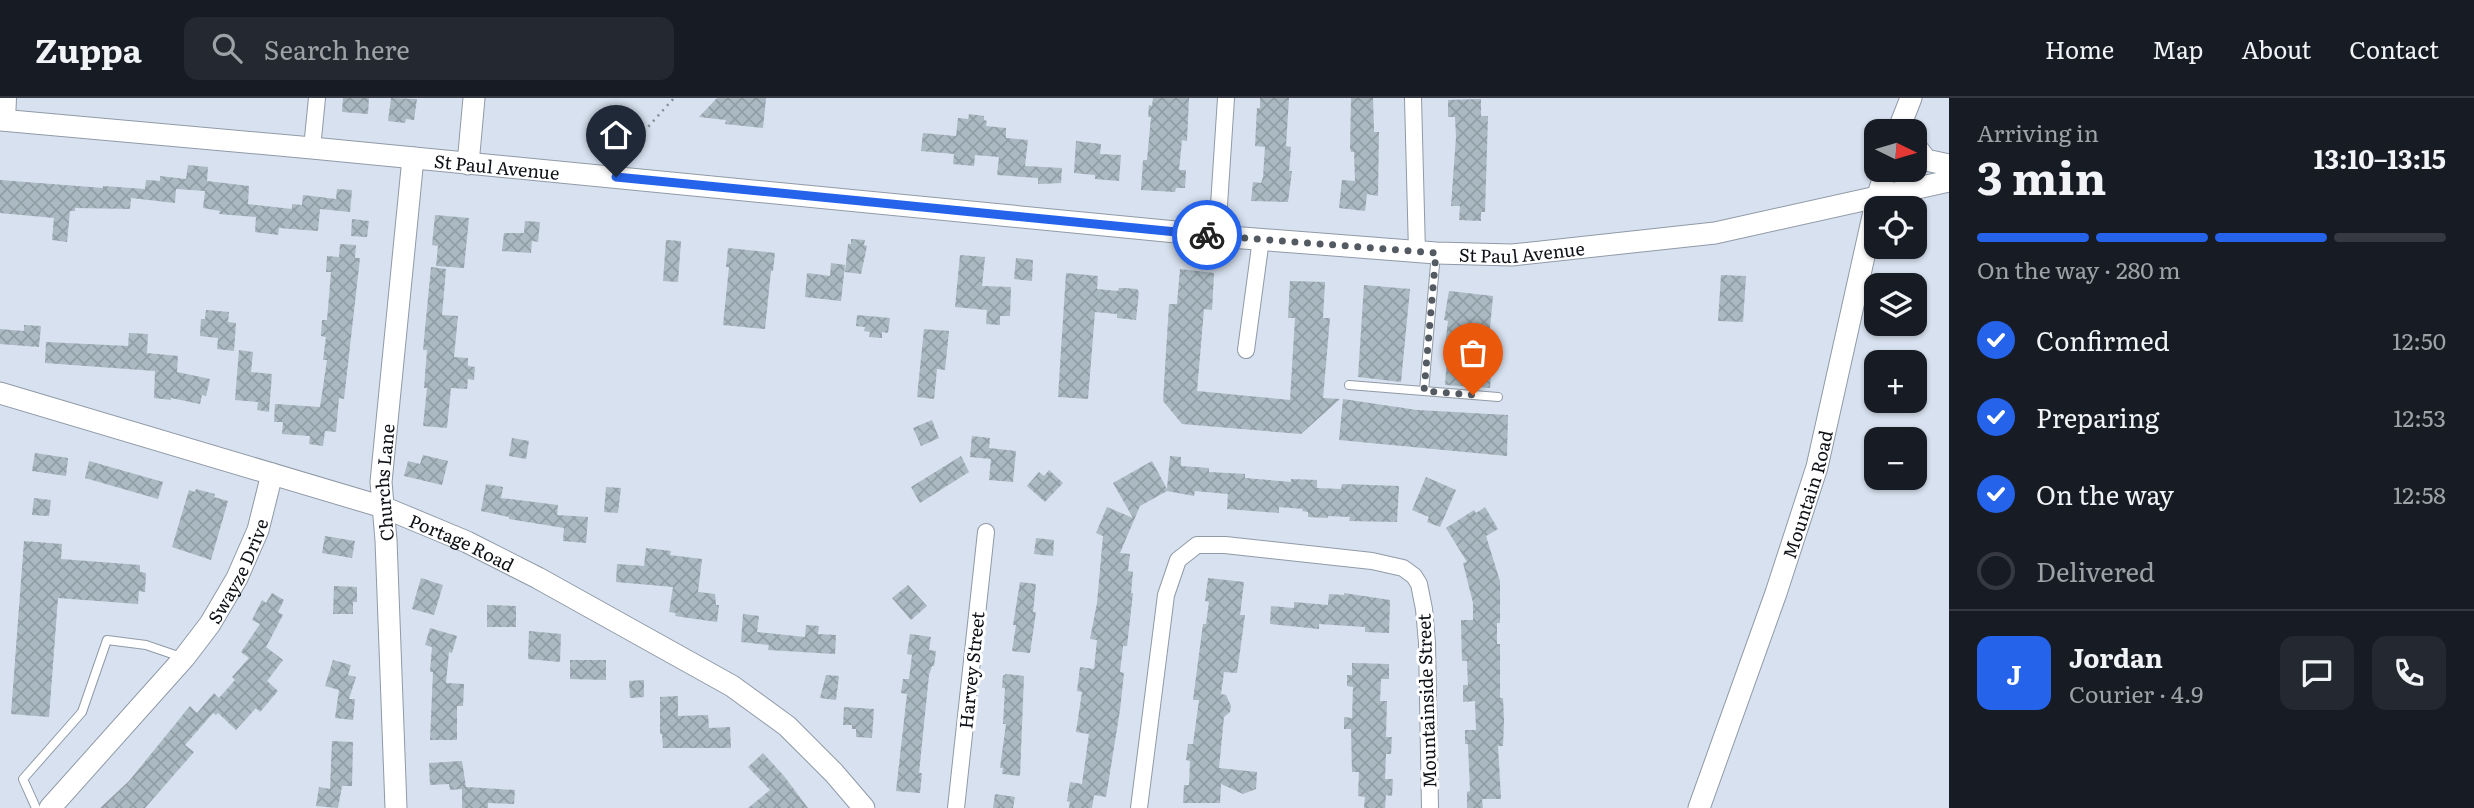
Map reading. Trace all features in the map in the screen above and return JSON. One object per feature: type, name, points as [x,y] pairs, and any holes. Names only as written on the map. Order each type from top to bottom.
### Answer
[{"type":"street","points":[[3,120],[8,98]]},
{"type":"street","points":[[312,148],[317,98]]},
{"type":"street","points":[[468,164],[474,98]]},
{"type":"street","points":[[1217,236],[1226,98]]},
{"type":"street","points":[[1413,98],[1426,253]]},
{"type":"street","points":[[1903,119],[1913,98]]},
{"type":"street","points":[[1913,98],[1913,119]]},
{"type":"street","name":"St Paul Avenue","points":[[3,120],[1217,236],[1426,253],[1512,255],[1715,233],[1864,201]]},
{"type":"street","name":"Churchs Lane","points":[[396,808],[381,482],[413,158]]},
{"type":"street","points":[[1927,160],[1949,165]]},
{"type":"street","name":"St Paul Avenue","points":[[1885,196],[1949,181]]},
{"type":"street","points":[[1246,350],[1261,239]]},
{"type":"street","name":"Mountain Road","points":[[1699,808],[1776,593],[1817,467],[1864,256]]},
{"type":"street","name":"Portage Road","points":[[0,393],[383,507],[467,542],[733,686],[787,726],[864,808]]},
{"type":"street","name":"Swayze Drive","points":[[50,808],[184,658],[210,624],[237,578],[258,530],[272,474]]},
{"type":"street","name":"Harvey Street","points":[[956,808],[986,532]]},
{"type":"street","name":"Mountainside Street","points":[[1139,808],[1166,596],[1178,560],[1187,552],[1197,545],[1225,545],[1372,561],[1403,568],[1414,576],[1419,584],[1424,609],[1427,643],[1430,808]]},
{"type":"lane","points":[[1424,391],[1426,253]]},
{"type":"lane","points":[[1349,386],[1497,397]]},
{"type":"lane","points":[[36,808],[23,779],[82,712],[107,640],[146,645],[184,658]]},
{"type":"path","points":[[616,177],[624,156],[674,98]]},
{"type":"building","points":[[343,98],[369,98],[368,114],[342,112]]},
{"type":"building","points":[[391,98],[417,99],[414,120],[406,119],[405,123],[388,121]]},
{"type":"building","points":[[717,98],[766,98],[763,128],[725,124],[726,120],[699,117]]},
{"type":"building","points":[[1153,98],[1189,98],[1187,141],[1182,140],[1179,170],[1186,170],[1185,188],[1176,188],[1175,192],[1141,190],[1143,160],[1147,160],[1151,117],[1148,117],[1149,105],[1152,106]]},
{"type":"building","points":[[1260,98],[1289,98],[1286,146],[1291,147],[1289,171],[1292,171],[1288,202],[1251,201],[1253,182],[1261,183],[1263,177],[1265,147],[1255,146]]},
{"type":"building","points":[[1351,98],[1373,98],[1374,132],[1379,132],[1378,196],[1367,194],[1365,211],[1339,208],[1342,180],[1355,181],[1354,152],[1351,152],[1350,148]]},
{"type":"building","points":[[1481,99],[1481,116],[1488,116],[1485,212],[1481,212],[1481,221],[1459,220],[1460,206],[1451,206],[1456,137],[1455,117],[1448,117],[1448,100]]},
{"type":"building","points":[[969,114],[984,116],[986,126],[1006,128],[1006,138],[1028,140],[1025,166],[1062,168],[1061,183],[1038,184],[1038,178],[997,175],[999,157],[975,155],[974,166],[953,164],[954,154],[921,151],[923,133],[956,136],[958,118],[968,119]]},
{"type":"building","points":[[1076,141],[1101,144],[1100,154],[1121,155],[1119,181],[1095,179],[1095,175],[1074,173]]},
{"type":"building","points":[[188,165],[208,167],[207,181],[249,186],[248,204],[292,209],[292,204],[302,205],[303,195],[336,199],[337,189],[352,190],[350,212],[320,209],[318,231],[279,228],[278,235],[255,232],[256,217],[219,214],[220,211],[203,208],[205,191],[176,189],[175,203],[131,198],[130,209],[75,208],[75,211],[70,211],[67,242],[52,240],[54,218],[0,213],[0,180],[145,189],[146,180],[160,181],[160,176],[186,179]]},
{"type":"building","points":[[435,215],[469,218],[464,268],[436,266],[438,246],[432,245]]},
{"type":"building","points":[[352,219],[369,221],[367,237],[351,236]]},
{"type":"building","points":[[525,221],[540,222],[538,242],[532,241],[531,253],[502,251],[504,233],[524,233]]},
{"type":"building","points":[[851,239],[865,240],[864,245],[867,246],[861,274],[845,272]]},
{"type":"building","points":[[666,240],[681,241],[678,282],[663,281]]},
{"type":"building","points":[[340,244],[356,245],[355,258],[360,258],[344,399],[339,398],[336,432],[325,431],[323,446],[309,444],[310,436],[282,434],[283,422],[274,422],[275,404],[320,407],[327,360],[323,360],[326,337],[321,336],[322,320],[327,320],[331,272],[326,272],[327,256],[339,257]]},
{"type":"building","points":[[728,248],[775,253],[765,329],[723,325],[729,267],[726,267]]},
{"type":"building","points":[[960,255],[985,257],[982,286],[1011,287],[1010,316],[1000,316],[1000,325],[986,324],[987,310],[955,307]]},
{"type":"building","points":[[1016,258],[1033,260],[1032,281],[1014,279]]},
{"type":"building","points":[[831,263],[845,265],[841,301],[805,297],[807,273],[830,276]]},
{"type":"building","points":[[431,267],[446,269],[442,315],[458,316],[454,357],[468,358],[468,366],[475,367],[474,380],[468,379],[467,389],[451,388],[447,428],[423,426],[427,350],[423,350]]},
{"type":"building","points":[[1180,269],[1214,273],[1212,310],[1204,309],[1197,391],[1290,400],[1295,318],[1288,318],[1290,281],[1325,282],[1323,318],[1330,318],[1323,398],[1340,399],[1301,434],[1182,424],[1163,401],[1169,304],[1177,304]]},
{"type":"building","points":[[1066,273],[1098,276],[1097,289],[1118,291],[1119,288],[1124,288],[1137,289],[1139,292],[1136,320],[1117,318],[1117,314],[1095,312],[1088,399],[1058,397]]},
{"type":"building","points":[[1721,275],[1746,276],[1743,322],[1718,321]]},
{"type":"building","points":[[1364,285],[1410,289],[1401,382],[1358,377]]},
{"type":"building","points":[[1449,291],[1493,296],[1488,349],[1493,349],[1490,388],[1445,385],[1448,321],[1444,320]]},
{"type":"building","points":[[206,310],[229,312],[228,322],[236,323],[234,351],[217,349],[218,338],[200,336],[201,319],[205,319]]},
{"type":"building","points":[[857,315],[890,318],[888,333],[882,332],[882,338],[869,337],[870,332],[864,331],[865,327],[856,326]]},
{"type":"building","points":[[24,325],[41,326],[39,347],[0,344],[0,329],[24,331]]},
{"type":"building","points":[[924,329],[949,331],[945,370],[937,369],[934,399],[917,397]]},
{"type":"building","points":[[129,333],[148,334],[147,353],[178,356],[177,372],[210,379],[206,396],[202,395],[200,404],[171,398],[154,398],[155,371],[45,363],[46,342],[128,346]]},
{"type":"building","points":[[239,350],[253,352],[251,372],[272,374],[269,412],[257,410],[258,402],[235,400]]},
{"type":"building","points":[[1343,399],[1417,410],[1508,415],[1507,456],[1339,440]]},
{"type":"building","points":[[932,420],[939,438],[921,446],[913,428]]},
{"type":"building","points":[[972,436],[990,438],[989,448],[1016,451],[1013,482],[989,480],[991,459],[970,457]]},
{"type":"building","points":[[512,438],[529,441],[526,459],[509,456]]},
{"type":"building","points":[[35,453],[68,458],[66,476],[32,471]]},
{"type":"building","points":[[423,455],[448,461],[442,485],[404,476],[408,461],[420,464]]},
{"type":"building","points":[[961,456],[969,472],[920,503],[911,487]]},
{"type":"building","points":[[1170,456],[1181,457],[1181,466],[1209,468],[1209,472],[1245,474],[1245,478],[1291,482],[1291,479],[1317,480],[1317,488],[1341,489],[1342,484],[1399,486],[1397,522],[1349,521],[1350,517],[1308,517],[1308,512],[1302,511],[1303,509],[1279,507],[1279,513],[1227,509],[1228,494],[1195,491],[1194,496],[1167,491],[1140,506],[1120,553],[1130,554],[1128,571],[1133,572],[1133,593],[1127,646],[1123,646],[1120,672],[1124,673],[1120,710],[1106,797],[1094,795],[1092,808],[1069,808],[1070,802],[1067,801],[1070,782],[1082,784],[1089,734],[1076,732],[1082,692],[1077,691],[1080,667],[1094,669],[1097,640],[1090,639],[1097,603],[1103,536],[1096,533],[1107,507],[1133,518],[1113,483],[1152,461],[1167,489]]},
{"type":"building","points":[[89,461],[163,482],[158,499],[85,478]]},
{"type":"building","points":[[1049,470],[1063,483],[1045,502],[1027,486],[1039,472],[1044,476]]},
{"type":"building","points":[[1426,477],[1456,490],[1440,527],[1427,522],[1429,517],[1412,510]]},
{"type":"building","points":[[486,484],[503,487],[501,498],[558,505],[557,515],[588,517],[586,543],[563,541],[564,528],[509,519],[481,511]]},
{"type":"building","points":[[606,487],[621,488],[618,513],[604,512]]},
{"type":"building","points":[[196,489],[228,501],[211,560],[172,547],[189,490],[195,492]]},
{"type":"building","points":[[34,498],[51,500],[49,516],[32,515]]},
{"type":"building","points":[[1485,507],[1498,529],[1486,536],[1500,581],[1497,644],[1500,644],[1500,698],[1503,698],[1504,720],[1503,746],[1498,746],[1501,799],[1482,799],[1483,808],[1467,808],[1467,792],[1470,791],[1465,730],[1476,730],[1475,701],[1463,702],[1463,685],[1468,685],[1467,661],[1462,661],[1461,620],[1473,620],[1473,603],[1463,563],[1467,562],[1446,528],[1474,510],[1476,513]]},
{"type":"building","points":[[325,536],[355,541],[352,558],[322,553]]},
{"type":"building","points":[[1036,538],[1054,540],[1053,556],[1034,554]]},
{"type":"building","points":[[24,541],[62,544],[61,559],[140,565],[140,572],[146,573],[145,592],[139,591],[138,604],[58,598],[49,717],[11,714]]},
{"type":"building","points":[[646,548],[671,551],[670,555],[702,559],[698,592],[715,594],[716,605],[719,605],[717,622],[675,616],[676,613],[669,612],[673,587],[616,582],[617,564],[644,566]]},
{"type":"building","points":[[421,578],[443,585],[434,615],[412,609]]},
{"type":"building","points":[[1208,578],[1244,582],[1240,615],[1245,615],[1237,673],[1224,672],[1221,694],[1226,695],[1231,706],[1230,712],[1224,717],[1219,768],[1257,772],[1256,789],[1243,794],[1221,784],[1220,803],[1183,803],[1184,785],[1189,785],[1190,761],[1186,760],[1188,744],[1193,744],[1199,700],[1193,700],[1203,624],[1206,624],[1209,602],[1205,601]]},
{"type":"building","points":[[1020,582],[1036,584],[1033,612],[1036,612],[1030,653],[1012,651]]},
{"type":"building","points":[[908,585],[927,606],[911,620],[892,598]]},
{"type":"building","points":[[334,586],[357,587],[357,602],[353,602],[353,614],[333,614]]},
{"type":"building","points":[[272,593],[284,600],[278,612],[283,615],[266,647],[283,660],[267,681],[278,691],[260,712],[256,708],[236,730],[218,713],[213,713],[185,745],[194,752],[145,808],[100,808],[129,781],[190,706],[197,713],[214,693],[219,698],[235,680],[232,677],[249,658],[241,652],[260,624],[252,620],[262,600],[266,603]]},
{"type":"building","points":[[1344,593],[1390,600],[1389,633],[1365,632],[1365,627],[1319,624],[1319,629],[1270,624],[1271,606],[1294,608],[1294,602],[1328,605],[1329,594]]},
{"type":"building","points":[[487,605],[516,606],[516,627],[487,627]]},
{"type":"building","points":[[743,614],[759,616],[757,632],[805,637],[806,625],[819,626],[818,634],[836,635],[835,654],[768,650],[769,645],[741,642]]},
{"type":"building","points":[[430,628],[457,636],[452,653],[449,652],[446,683],[464,684],[463,706],[457,706],[457,740],[430,740],[432,647],[425,645]]},
{"type":"building","points":[[529,631],[561,634],[560,662],[528,659]]},
{"type":"building","points":[[910,634],[931,637],[929,650],[936,651],[934,666],[929,675],[919,773],[922,773],[920,793],[896,791],[907,694],[901,693],[903,679],[909,679],[912,655],[907,654]]},
{"type":"building","points":[[333,660],[351,665],[348,675],[356,677],[349,699],[355,699],[353,720],[335,718],[339,690],[325,686]]},
{"type":"building","points":[[570,660],[606,660],[606,680],[570,679]]},
{"type":"building","points":[[1352,663],[1389,664],[1389,679],[1381,679],[1380,701],[1387,701],[1386,737],[1392,737],[1391,754],[1386,754],[1385,779],[1393,779],[1392,796],[1386,795],[1385,808],[1364,808],[1365,797],[1358,796],[1359,772],[1352,772],[1351,729],[1344,729],[1344,717],[1352,718],[1353,687],[1347,686],[1347,675],[1352,675]]},
{"type":"building","points":[[826,675],[839,676],[836,700],[820,698]]},
{"type":"building","points":[[1003,676],[1024,676],[1020,776],[1002,774],[1003,768],[1000,768],[1006,724],[1003,724],[1005,688],[1002,688]]},
{"type":"building","points":[[644,680],[644,697],[630,698],[629,681]]},
{"type":"building","points":[[678,696],[678,716],[708,715],[709,728],[730,727],[731,748],[663,748],[660,734],[660,697]]},
{"type":"building","points":[[844,707],[874,709],[872,738],[856,737],[856,729],[852,729],[852,725],[843,725]]},
{"type":"building","points":[[332,741],[353,742],[352,786],[342,786],[338,808],[316,806],[319,787],[330,789]]},
{"type":"building","points":[[763,753],[808,808],[748,808],[770,790],[748,767]]},
{"type":"building","points":[[462,761],[466,787],[515,790],[514,804],[488,803],[488,808],[462,808],[462,789],[450,790],[449,784],[430,785],[429,763]]},
{"type":"building","points":[[995,794],[1015,797],[1013,808],[993,808]]},
{"type":"way so far","points":[[1207,235],[1436,253],[1424,391],[1473,395]]},
{"type":"route","points":[[616,177],[1207,235]]}]
